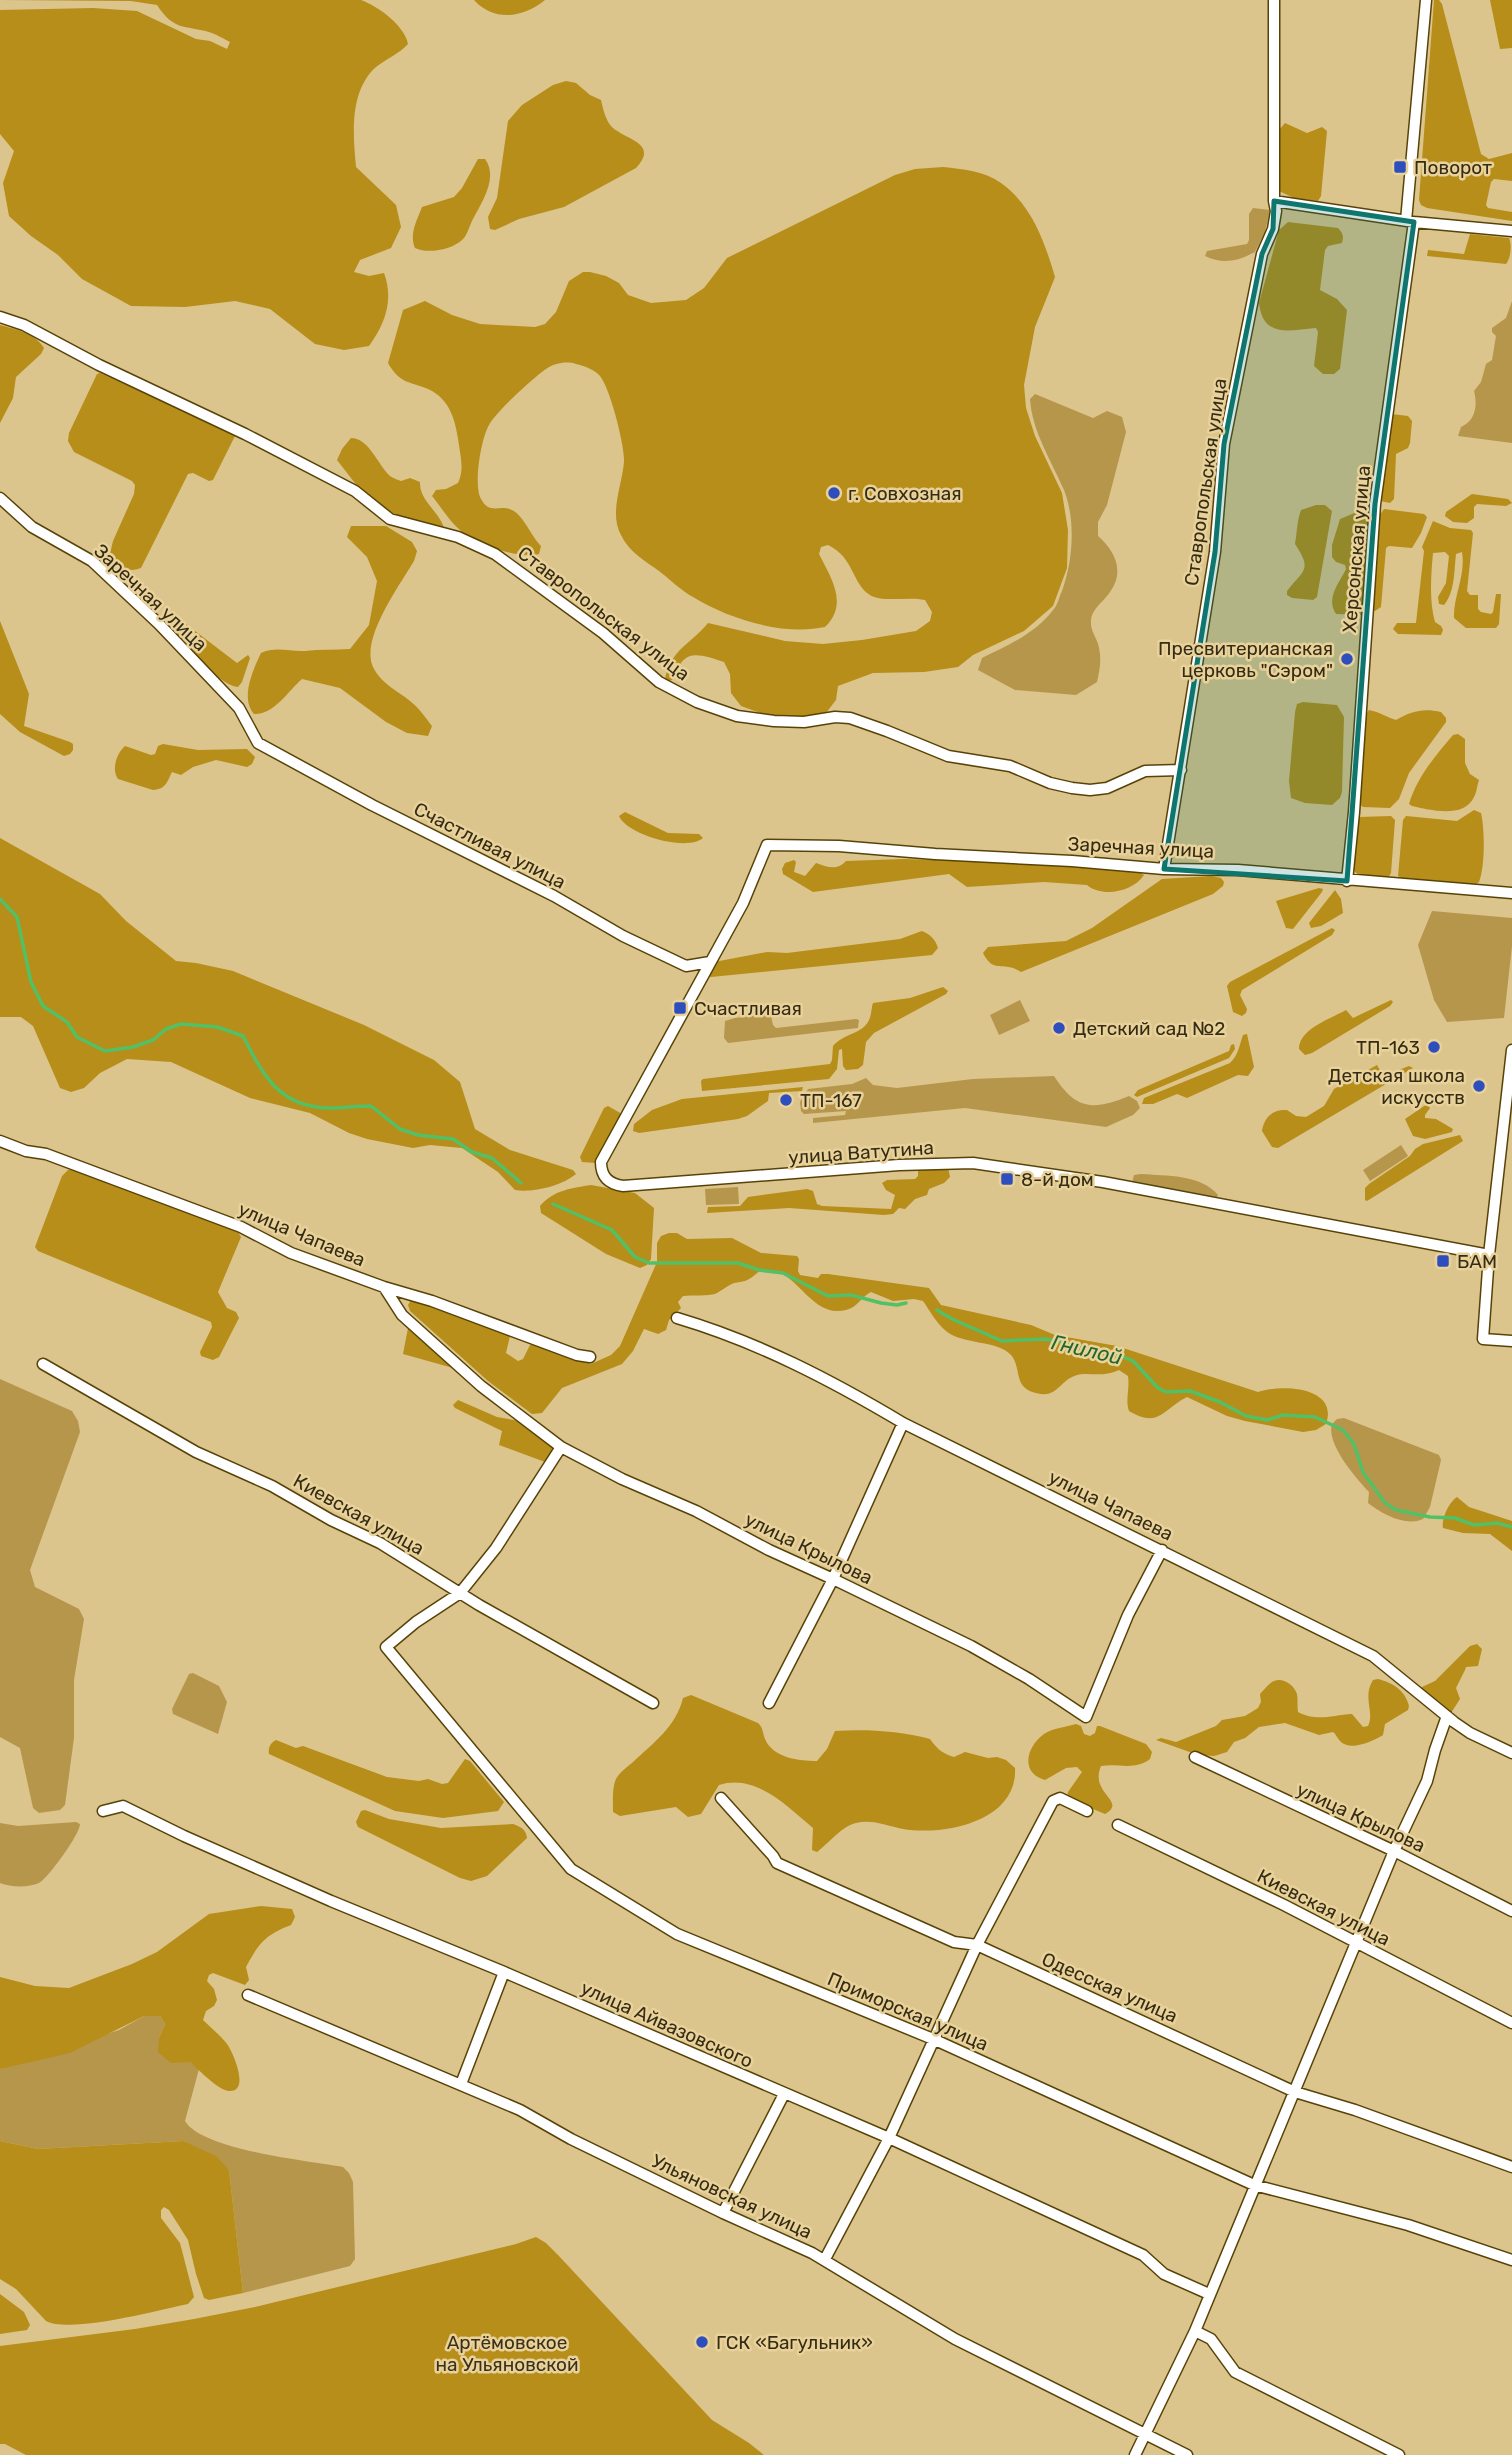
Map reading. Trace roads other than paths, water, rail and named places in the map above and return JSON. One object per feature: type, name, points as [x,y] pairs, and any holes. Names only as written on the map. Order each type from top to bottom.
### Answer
[{"type":"street","name":"Ставропольская улица","points":[[1164,869],[1215,552],[1224,444],[1262,254],[1273,229],[1276,211],[1274,0]]},
{"type":"street","name":"Херсонская улица","points":[[1347,881],[1375,504],[1410,221],[1426,0]]},
{"type":"street","points":[[1274,201],[1410,221],[1512,231]]},
{"type":"street","name":"Ставропольская улица","points":[[0,317],[24,325],[99,366],[282,453],[355,491],[390,519],[457,537],[495,554],[603,633],[659,682],[696,702],[737,716],[774,721],[804,722],[835,717],[849,718],[876,726],[948,756],[1010,766],[1050,783],[1072,788],[1107,789],[1145,771],[1181,770]]},
{"type":"street","name":"Заречная улица","points":[[0,498],[32,527],[92,561],[159,624],[239,708],[258,743]]},
{"type":"street","name":"Счастливая улица","points":[[258,743],[643,946],[686,966],[710,962]]},
{"type":"street","name":"Заречная улица","points":[[767,845],[839,846],[1164,869],[1238,870],[1512,893]]},
{"type":"street","name":"улица Ватутина","points":[[767,845],[743,903],[601,1162],[601,1172],[615,1185],[631,1186],[898,1165],[973,1163],[1103,1182],[1489,1255]]},
{"type":"street","points":[[1512,1050],[1489,1255],[1483,1339],[1512,1341]]},
{"type":"street","name":"улица Чапаева","points":[[0,1141],[26,1151],[46,1154],[241,1227],[291,1253],[384,1287],[432,1301],[577,1355],[590,1357]]},
{"type":"street","name":"улица Крылова","points":[[384,1287],[402,1315],[481,1387],[561,1447],[622,1479],[696,1511],[769,1550],[971,1646],[1030,1679],[1086,1717],[1129,1615],[1162,1550]]},
{"type":"street","name":"улица Чапаева","points":[[677,1318],[766,1349],[828,1380],[903,1423],[1373,1656],[1470,1733],[1512,1753]]},
{"type":"street","name":"Киевская улица","points":[[43,1364],[185,1446],[262,1481],[331,1520],[380,1543],[460,1593],[653,1703]]},
{"type":"street","points":[[769,1703],[833,1579],[903,1423]]},
{"type":"street","points":[[460,1593],[496,1548],[561,1447]]},
{"type":"street","name":"Приморская улица","points":[[460,1593],[416,1622],[386,1647],[571,1869],[677,1934],[933,2039],[1255,2185],[1408,2225],[1512,2260]]},
{"type":"street","points":[[1135,2455],[1195,2331],[1394,1851],[1427,1781],[1447,1716]]},
{"type":"street","name":"улица Крылова","points":[[1195,1757],[1394,1851],[1512,1911]]},
{"type":"street","name":"Одесская улица","points":[[721,1798],[777,1863],[954,1942],[977,1945],[1295,2092],[1355,2110],[1512,2167]]},
{"type":"street","points":[[825,2259],[889,2138],[977,1945],[1055,1798],[1087,1811]]},
{"type":"street","name":"улица Айвазовского","points":[[103,1811],[118,1805],[123,1806],[307,1890],[889,2138],[1143,2255],[1164,2274],[1209,2294]]},
{"type":"street","name":"Киевская улица","points":[[1118,1825],[1357,1942],[1512,2023]]},
{"type":"street","points":[[461,2084],[504,1972]]},
{"type":"street","name":"Ульяновская улица","points":[[248,1995],[520,2110],[571,2139],[825,2259],[955,2339],[1187,2455]]},
{"type":"street","points":[[723,2213],[784,2094]]},
{"type":"street","points":[[1195,2331],[1211,2339],[1235,2372],[1399,2455]]},
{"type":"waterway","name":"Гнилой","points":[[0,899],[17,917],[31,982],[43,1006],[67,1022],[77,1037],[105,1051],[133,1047],[153,1040],[166,1029],[181,1024],[217,1027],[243,1036],[266,1076],[285,1095],[297,1102],[328,1108],[371,1106],[400,1129],[418,1135],[453,1139],[472,1152],[492,1158],[521,1183]]},
{"type":"waterway","name":"Гнилой","points":[[553,1204],[612,1230],[635,1257],[649,1263],[738,1263],[759,1270],[783,1273],[828,1296],[851,1295],[881,1303],[906,1303]]},
{"type":"waterway","name":"Гнилой","points":[[937,1310],[1002,1341],[1045,1339],[1108,1351],[1133,1361],[1158,1388],[1166,1392],[1190,1391],[1220,1402],[1246,1416],[1267,1420],[1283,1415],[1315,1417],[1343,1430],[1354,1444],[1363,1472],[1385,1503],[1396,1510],[1430,1517],[1455,1518],[1474,1525],[1497,1523],[1512,1527]]},
{"type":"place","name":"Поворот","points":[[1400,167]]},
{"type":"place","name":"г. Совхозная","points":[[834,493]]},
{"type":"place","name":"Пресвитерианская церковь \"Сэром\"","points":[[1347,659]]},
{"type":"place","name":"Счастливая","points":[[680,1008]]},
{"type":"place","name":"Детский сад №2","points":[[1059,1028]]},
{"type":"place","name":"ТП-163","points":[[1434,1047]]},
{"type":"place","name":"Детская школа искусств","points":[[1479,1086]]},
{"type":"place","name":"ТП-167","points":[[786,1100]]},
{"type":"place","name":"8-й дом","points":[[1007,1179]]},
{"type":"place","name":"БАМ","points":[[1443,1261]]},
{"type":"place","name":"ГСК «Багульник»","points":[[702,2342]]},
{"type":"park label","name":"Артёмовское на Ульяновской","points":[[507,2353]]}]
